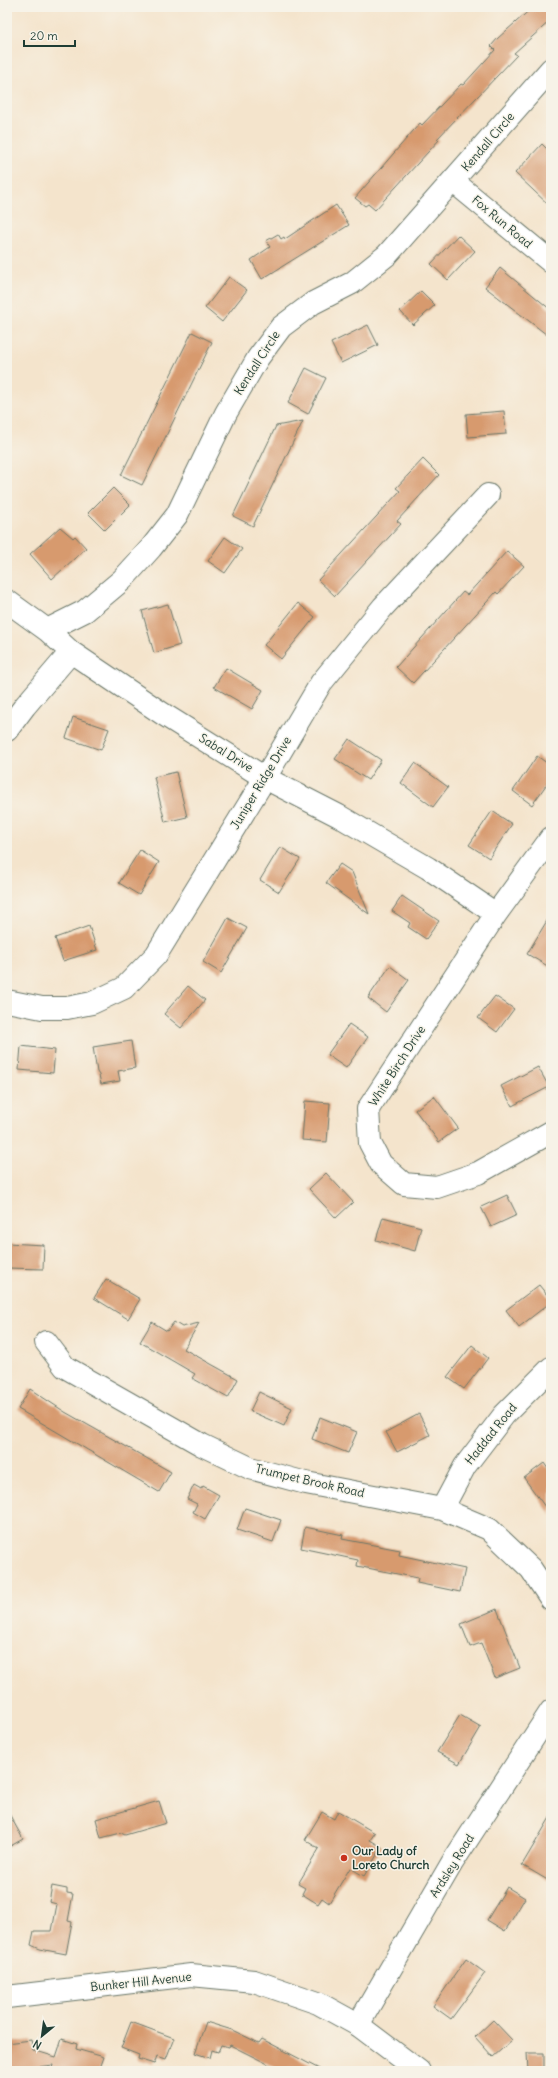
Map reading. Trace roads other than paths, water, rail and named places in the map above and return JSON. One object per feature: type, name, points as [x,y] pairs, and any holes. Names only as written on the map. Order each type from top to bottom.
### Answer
[{"type":"street","name":"Kendall Circle","points":[[47,630],[85,611],[122,580],[156,543],[177,515],[226,414],[258,358],[280,327],[313,303],[352,282],[387,255],[454,182],[551,69]]},
{"type":"street","name":"Fox Run Road","points":[[454,182],[551,262]]},
{"type":"street","name":"Juniper Ridge Drive","points":[[7,1001],[42,1008],[67,1008],[92,1004],[124,988],[156,955],[322,683],[383,607],[488,496]]},
{"type":"street","name":"Sabal Drive","points":[[7,602],[47,630],[71,652],[163,714],[265,778],[339,816],[428,868],[496,914]]},
{"type":"street","points":[[7,730],[25,706],[71,652]]},
{"type":"street","name":"White Birch Drive","points":[[551,838],[496,914],[368,1110],[370,1143],[381,1164],[404,1184],[437,1187],[478,1173],[551,1132]]},
{"type":"street","name":"Trumpet Brook Road","points":[[46,1342],[65,1367],[202,1445],[250,1468],[306,1483],[442,1509],[489,1529],[531,1568],[551,1599]]},
{"type":"street","name":"Haddad Road","points":[[442,1509],[465,1466],[504,1415],[551,1368]]},
{"type":"street","name":"Ardsley Road","points":[[358,2025],[452,1863],[551,1711]]},
{"type":"street","name":"Bunker Hill Avenue","points":[[7,1997],[191,1975],[254,1981],[318,2003],[358,2025],[419,2071]]},
{"type":"place","name":"Our Lady of Loreto Church","points":[[344,1858]]}]
